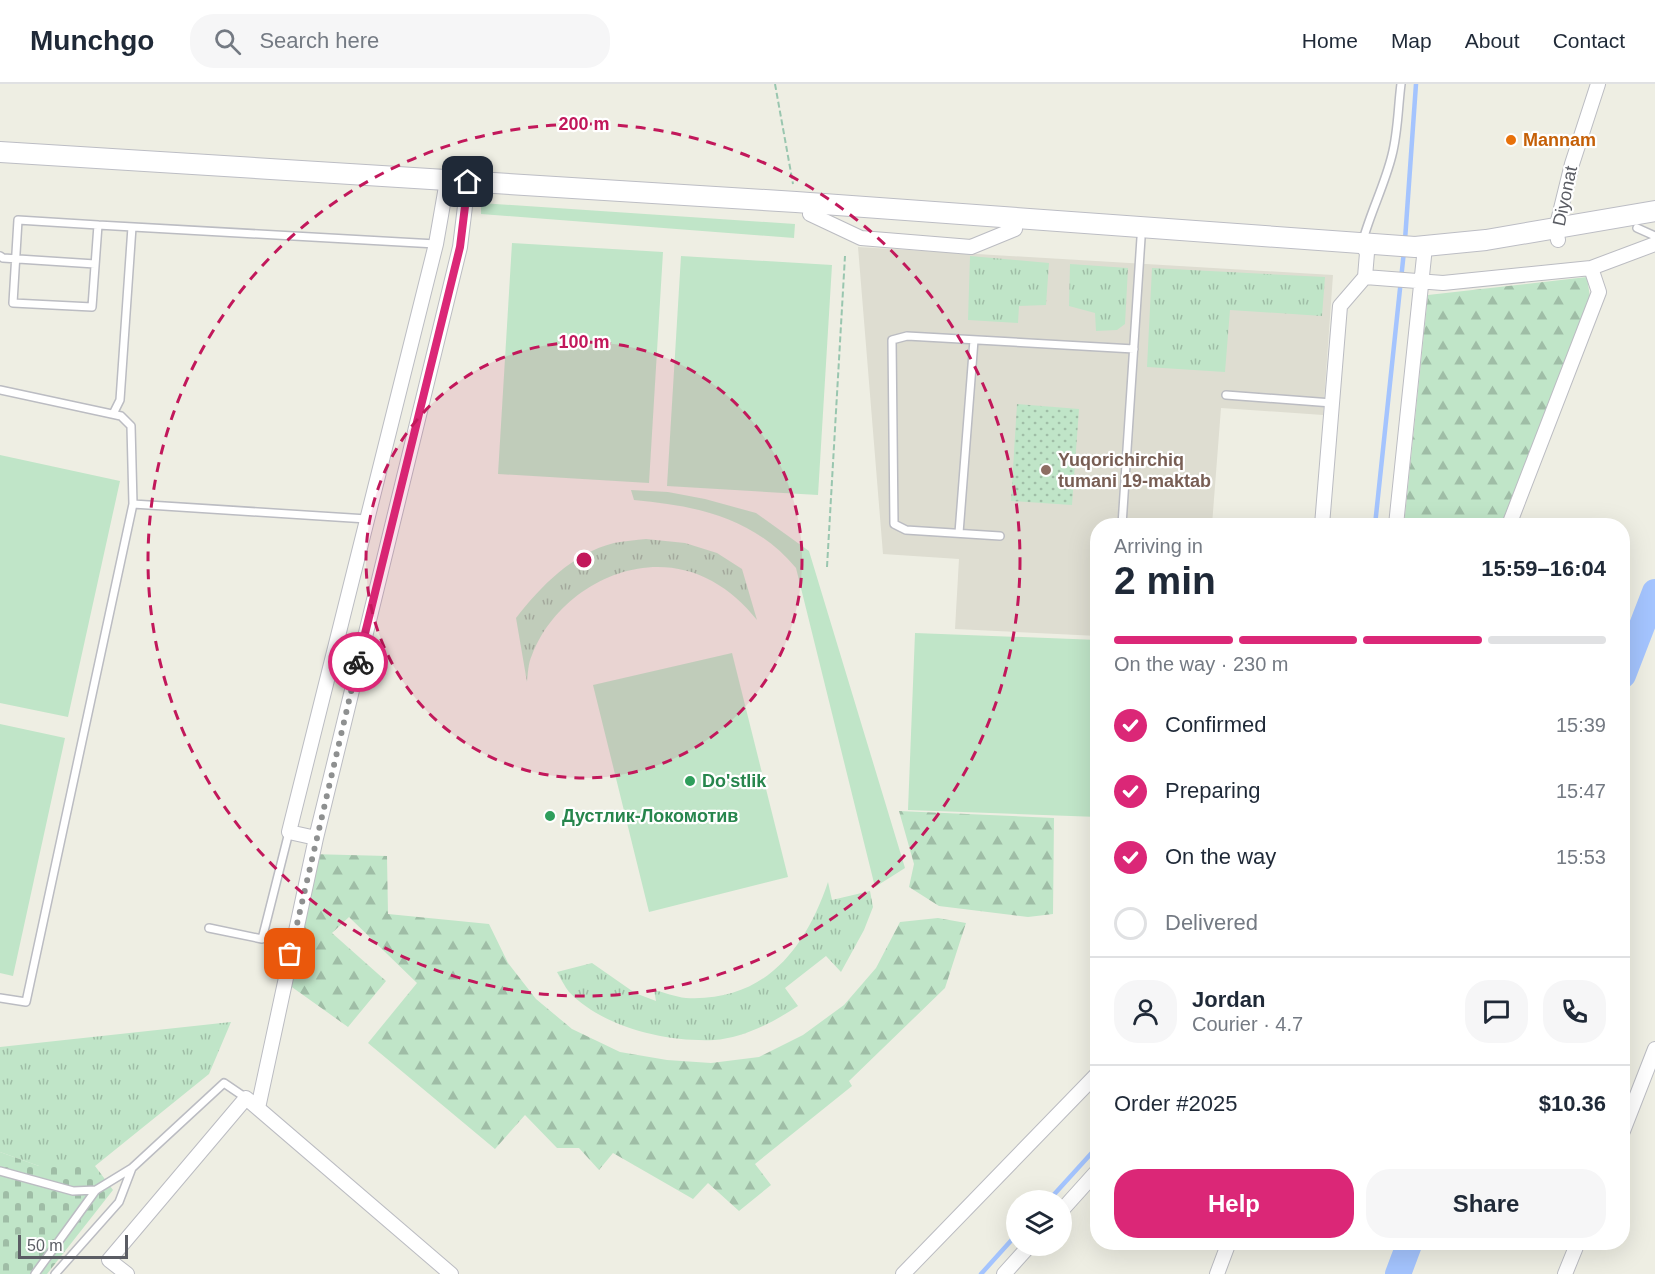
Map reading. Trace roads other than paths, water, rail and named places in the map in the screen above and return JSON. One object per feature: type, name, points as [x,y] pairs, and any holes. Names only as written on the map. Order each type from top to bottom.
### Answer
[{"type":"main road","points":[[0,152],[467,188],[803,208],[1366,249]]},
{"type":"main road","points":[[0,164],[447,186]]},
{"type":"main road","points":[[803,208],[1015,229],[1141,238],[1420,252],[1557,234],[1646,226]]},
{"type":"main road","points":[[1557,234],[1655,211]]},
{"type":"street","name":"Diyonat","points":[[1557,234],[1572,164],[1598,84]]},
{"type":"street","points":[[316,838],[289,832],[436,244],[447,186]]},
{"type":"street","points":[[258,1107],[316,838],[460,247],[467,188]]},
{"type":"street","points":[[436,244],[460,247]]},
{"type":"street","points":[[1365,277],[1443,283],[1591,268],[1655,244]]},
{"type":"street","points":[[1323,518],[1340,306],[1365,277],[1366,249]]},
{"type":"street","points":[[1396,518],[1407,280],[1420,252]]},
{"type":"street","points":[[1512,518],[1599,292],[1591,268]]},
{"type":"street","points":[[410,345],[435,350]]},
{"type":"street","points":[[367,519],[392,524]]},
{"type":"street","points":[[1630,1113],[1655,1049]]},
{"type":"street","points":[[903,1274],[1090,1081]]},
{"type":"street","points":[[127,1274],[109,1260],[246,1098],[451,1274]]},
{"type":"street","points":[[1072,1199],[1090,1179]]},
{"type":"street","points":[[1217,1274],[1226,1250]]},
{"type":"street","points":[[1565,1274],[1575,1250]]},
{"type":"street","points":[[1004,1274],[1020,1256]]},
{"type":"lane","points":[[1366,249],[1370,214],[1392,154],[1401,84]]},
{"type":"lane","points":[[98,225],[92,307],[13,303],[18,220],[436,244]]},
{"type":"lane","points":[[1646,226],[1655,236]]},
{"type":"lane","points":[[113,414],[120,400],[132,227]]},
{"type":"lane","points":[[1122,518],[1141,238]]},
{"type":"lane","points":[[0,256],[95,264]]},
{"type":"lane","points":[[1000,536],[906,530],[894,524],[892,339],[907,336],[1134,349]]},
{"type":"lane","points":[[958,533],[974,340]]},
{"type":"lane","points":[[0,390],[121,416],[131,426],[133,504],[26,1002],[0,998]]},
{"type":"lane","points":[[1226,396],[1332,403]]},
{"type":"lane","points":[[133,504],[367,519]]},
{"type":"lane","points":[[209,928],[262,939],[289,832]]},
{"type":"lane","points":[[35,1274],[96,1190],[132,1168],[224,1083],[246,1098]]},
{"type":"lane","points":[[54,1274],[119,1202],[132,1168]]},
{"type":"lane","points":[[0,1171],[73,1191],[96,1190]]},
{"type":"waterway","points":[[1405,240],[1416,84]]},
{"type":"waterway","points":[[1376,518],[1404,251]]},
{"type":"waterway","points":[[1630,657],[1655,592]]},
{"type":"waterway","points":[[1058,1190],[1090,1155]]},
{"type":"waterway","points":[[981,1274],[1006,1246]]},
{"type":"waterway","points":[[1398,1274],[1407,1250]]},
{"type":"place","name":"Mannam","points":[[1511,140]]},
{"type":"place","name":"Yuqorichirchiq tumani 19-maktab","points":[[1046,470]]},
{"type":"place","name":"Do'stlik","points":[[690,781]]},
{"type":"place","name":"Дустлик-Локомотив","points":[[550,816]]}]
